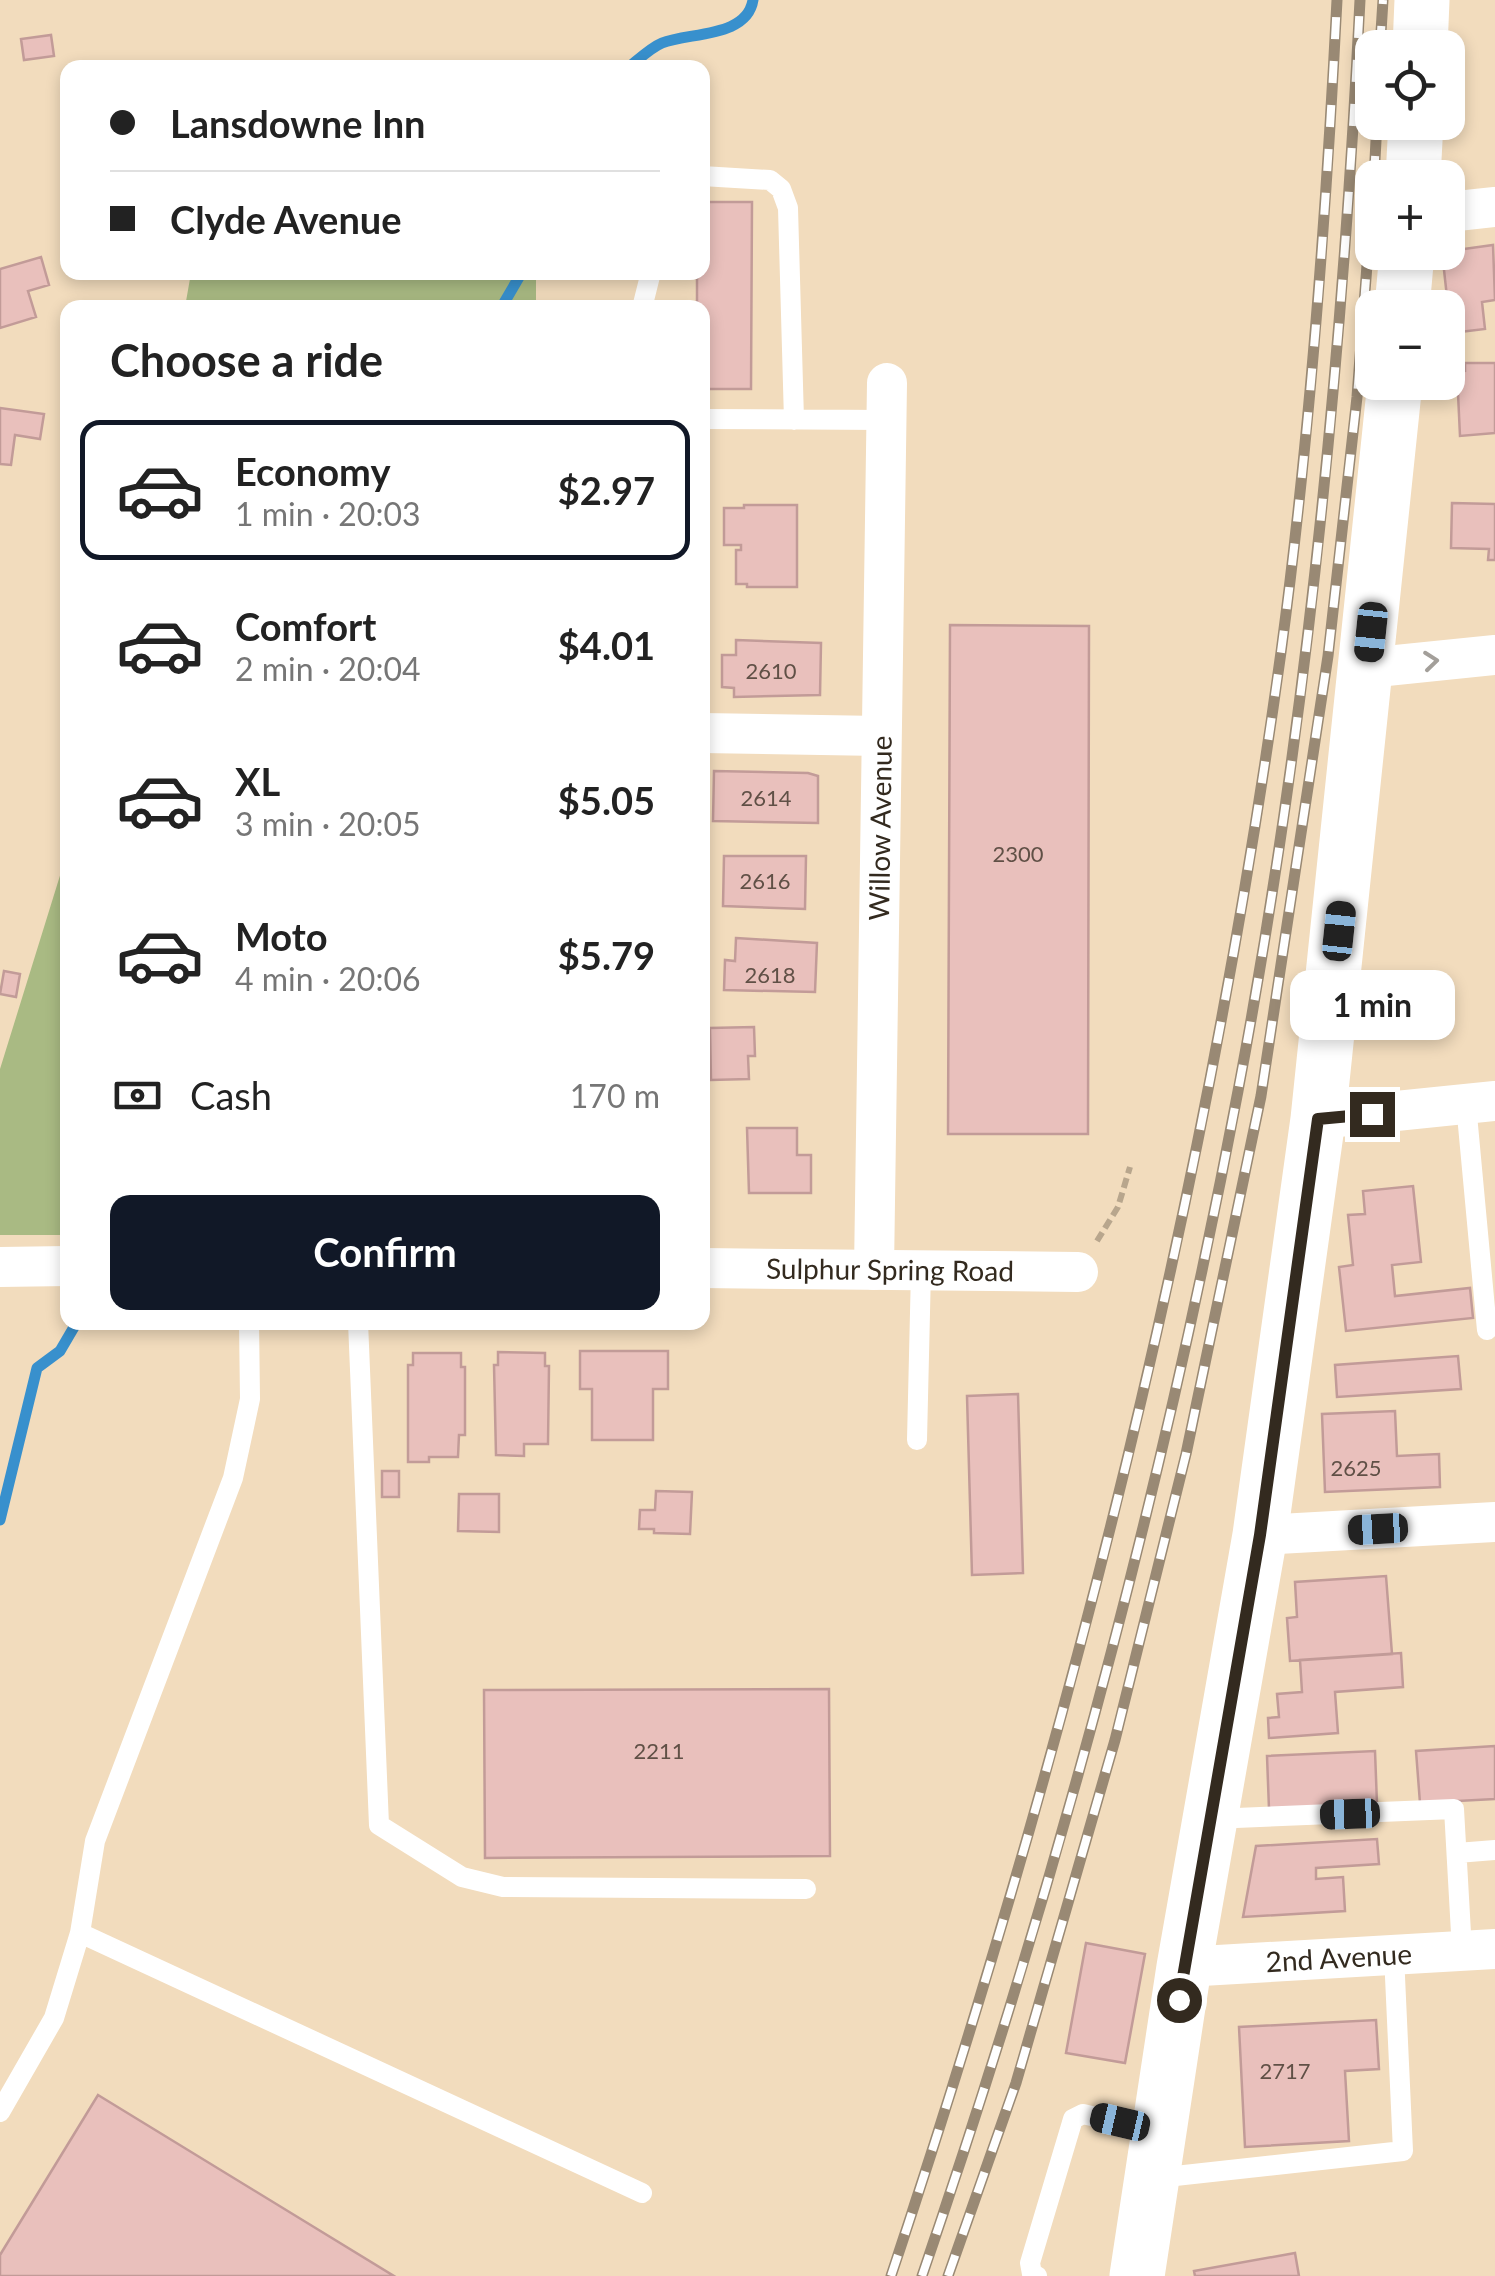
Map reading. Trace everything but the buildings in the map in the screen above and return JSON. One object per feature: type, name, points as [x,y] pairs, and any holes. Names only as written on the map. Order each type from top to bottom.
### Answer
[{"type":"street","points":[[1421,30],[1422,0]]},
{"type":"street","points":[[1465,210],[1495,207]]},
{"type":"street","points":[[1137,2276],[1184,1968],[1260,1535],[1318,1119],[1393,400]]},
{"type":"street","name":"Willow Avenue","points":[[874,1270],[886,402]]},
{"type":"street","points":[[1367,668],[1495,655]]},
{"type":"street","points":[[710,733],[880,736]]},
{"type":"street","points":[[1318,1119],[1480,1103]]},
{"type":"street","points":[[0,1267],[60,1266]]},
{"type":"street","name":"Sulphur Spring Road","points":[[710,1268],[1078,1272]]},
{"type":"street","points":[[1260,1535],[1495,1522]]},
{"type":"street","name":"2nd Avenue","points":[[1184,1968],[1479,1950]]},
{"type":"lane","points":[[710,176],[770,180],[780,189],[788,208],[794,420]]},
{"type":"lane","points":[[710,419],[794,420],[886,402]]},
{"type":"lane","points":[[1480,1103],[1487,1330]]},
{"type":"lane","points":[[917,1440],[921,1270]]},
{"type":"lane","points":[[0,2112],[54,2018],[80,1933],[96,1841],[233,1478],[250,1399],[249,1330]]},
{"type":"lane","points":[[358,1330],[378,1825],[462,1877],[503,1887],[806,1888]]},
{"type":"lane","points":[[1210,1820],[1454,1809],[1458,1853],[1479,1950]]},
{"type":"lane","points":[[1458,1853],[1495,1850]]},
{"type":"lane","points":[[80,1933],[642,2193]]},
{"type":"lane","points":[[1036,2276],[1030,2263],[1073,2119],[1083,2114],[1154,2155],[1403,2151],[1394,1955]]},
{"type":"path","points":[[1118,1208],[1130,1167]]},
{"type":"green space","points":[[190,280],[536,280],[536,300],[186,300]]},
{"type":"green space","points":[[60,876],[60,1235],[0,1235],[0,1069]]},
{"type":"waterway","points":[[638,60],[662,43],[729,27],[740,21],[753,0]]},
{"type":"waterway","points":[[506,300],[517,280]]},
{"type":"waterway","points":[[0,1520],[37,1368],[60,1351],[72,1330]]},
{"type":"railway","points":[[891,2276],[1016,1877],[1072,1675],[1124,1473],[1213,1065],[1250,859],[1291,571],[1316,327],[1337,0]]},
{"type":"railway","points":[[922,2276],[1017,1984],[1101,1690],[1175,1392],[1238,1091],[1283,820],[1318,548],[1343,274],[1360,0]]},
{"type":"railway","points":[[1381,30],[1383,0]]},
{"type":"railway","points":[[1375,160],[1376,140]]},
{"type":"railway","points":[[948,2276],[1016,2083],[1115,1740],[1186,1454],[1261,1096],[1328,656],[1357,397],[1367,270]]},
{"type":"route","points":[[1179,2000],[1260,1535],[1318,1119],[1372,1114]]}]
